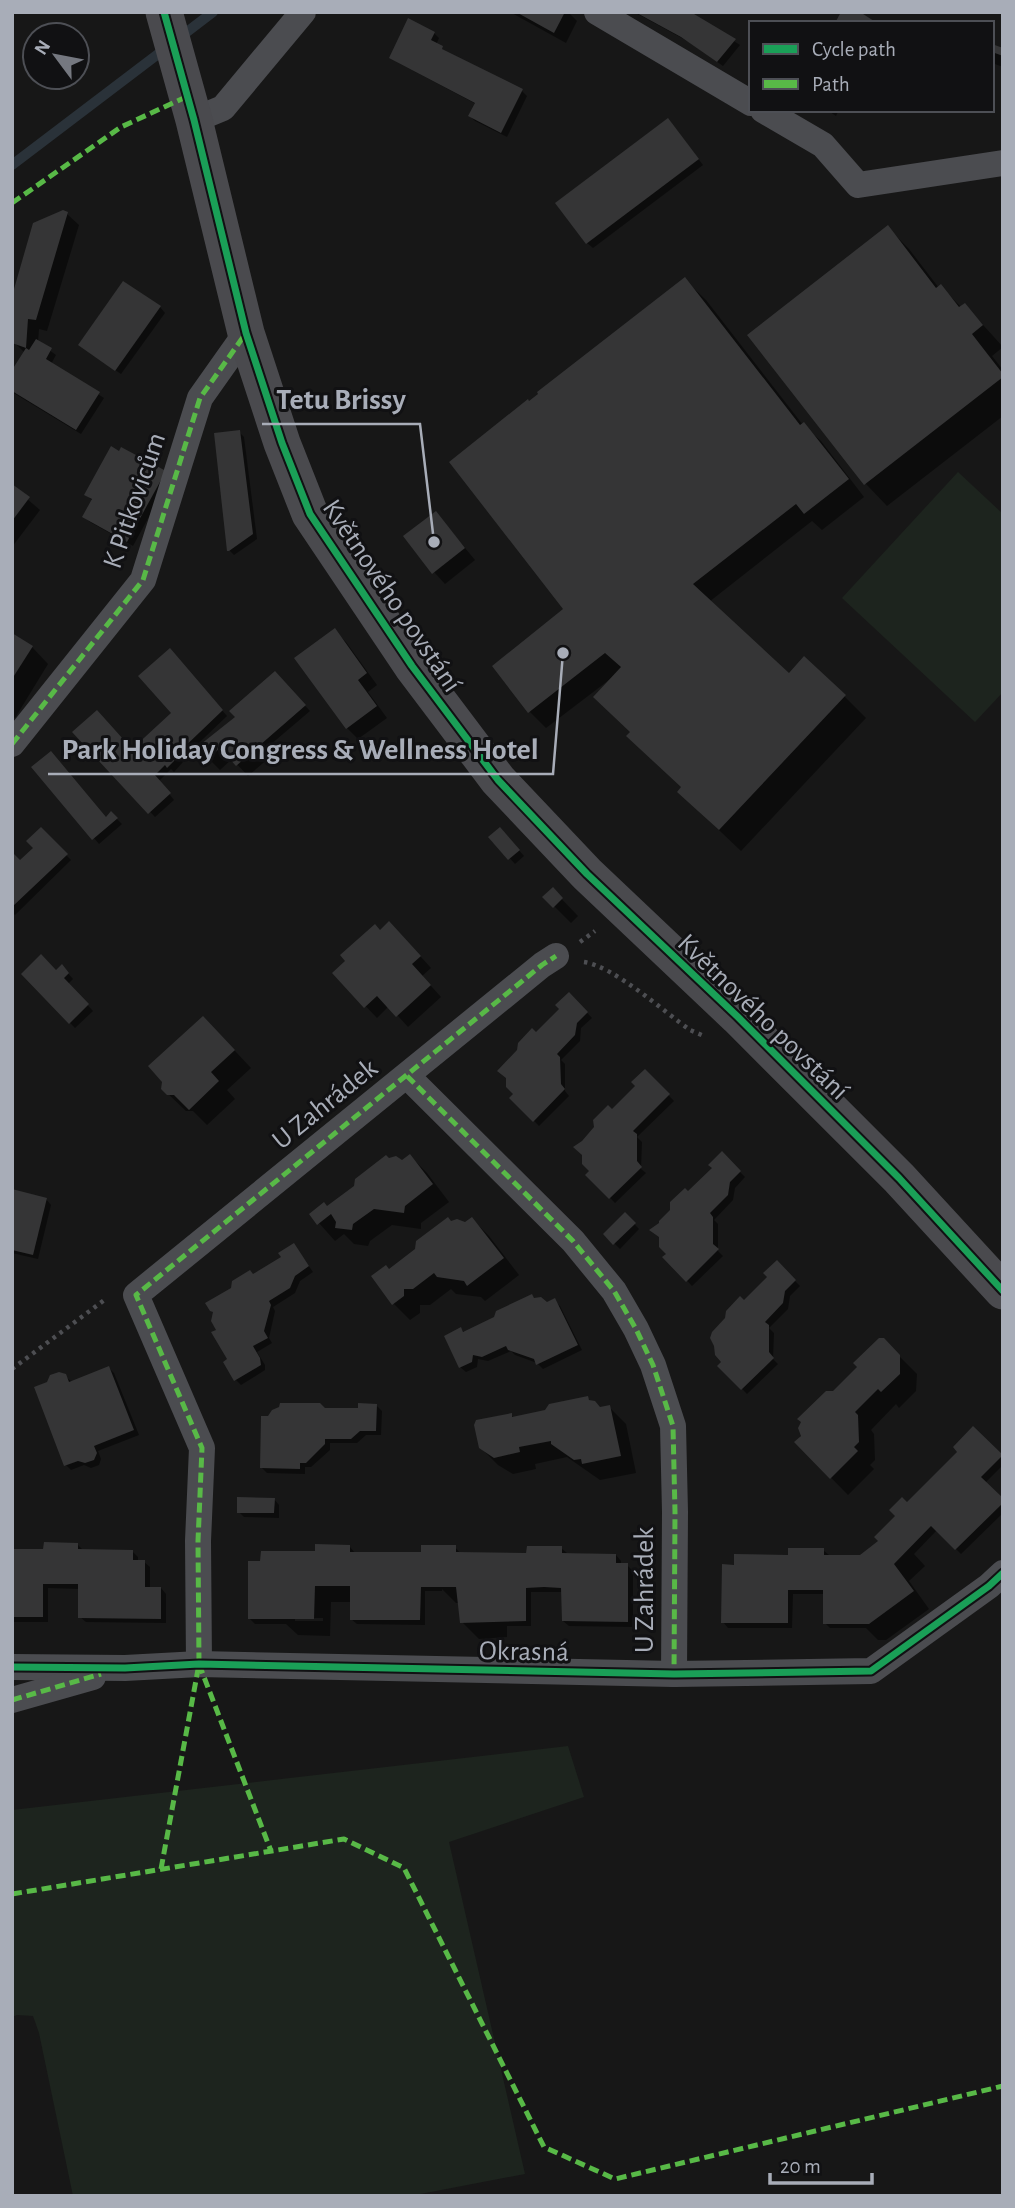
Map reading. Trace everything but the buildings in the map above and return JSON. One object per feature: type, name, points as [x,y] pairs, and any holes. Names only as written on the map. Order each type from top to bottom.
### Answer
[{"type":"street","points":[[191,108],[223,108],[303,12]]},
{"type":"street","points":[[597,12],[749,102]]},
{"type":"street","name":"Květnového povstání","points":[[165,15],[191,108],[246,334],[282,443],[310,514],[412,666],[498,779],[587,874],[738,1017],[899,1178],[1003,1291]]},
{"type":"street","points":[[766,112],[823,145],[858,185],[1003,163]]},
{"type":"street","name":"K Pitkovicům","points":[[12,744],[143,580],[200,398],[246,334]]},
{"type":"street","points":[[407,1076],[549,961]]},
{"type":"street","name":"U Zahrádek","points":[[136,1295],[407,1076],[573,1241],[614,1291],[653,1365],[673,1426],[674,1674]]},
{"type":"street","points":[[136,1295],[202,1448],[198,1541],[199,1664]]},
{"type":"street","name":"Okrasná","points":[[12,1667],[125,1668],[199,1664],[674,1674],[871,1671],[1003,1573]]},
{"type":"street","points":[[12,1700],[125,1668]]},
{"type":"path","points":[[549,961],[595,964],[690,1030],[709,1038],[738,1017]]},
{"type":"path","points":[[12,1368],[105,1299],[136,1295]]},
{"type":"shaded area","points":[[958,472],[1003,514],[1003,692],[975,722],[842,598]]},
{"type":"shaded area","points":[[568,1746],[584,1797],[449,1842],[525,2174],[410,2196],[73,2196],[39,2033],[33,2016],[12,2017],[12,1810]]},
{"type":"waterway","points":[[179,38],[213,12]]},
{"type":"waterway","points":[[12,165],[166,48]]},
{"type":"marked path","points":[[12,203],[121,127],[188,96]]},
{"type":"marked path","points":[[12,744],[143,580],[200,398],[246,333]]},
{"type":"marked path","points":[[161,1869],[199,1664],[198,1541],[202,1448],[136,1295],[556,956]]},
{"type":"marked path","points":[[407,1076],[573,1241],[614,1291],[653,1365],[673,1426],[674,1674]]},
{"type":"marked path","points":[[199,1664],[271,1851]]},
{"type":"marked path","points":[[12,1700],[101,1674]]},
{"type":"marked path","points":[[12,1894],[344,1839],[404,1868],[544,2147],[615,2179],[1003,2086]]},
{"type":"cycle path","points":[[164,12],[194,120],[246,333],[282,443],[310,514],[412,666],[498,780],[587,874],[738,1017],[899,1178],[1003,1291]]},
{"type":"cycle path","points":[[12,1667],[125,1668],[199,1664],[674,1674],[871,1671],[1003,1573]]},
{"type":"place","name":"Tetu Brissy","points":[[434,542]]},
{"type":"place","name":"Park Holiday Congress & Wellness Hotel","points":[[563,653]]}]
